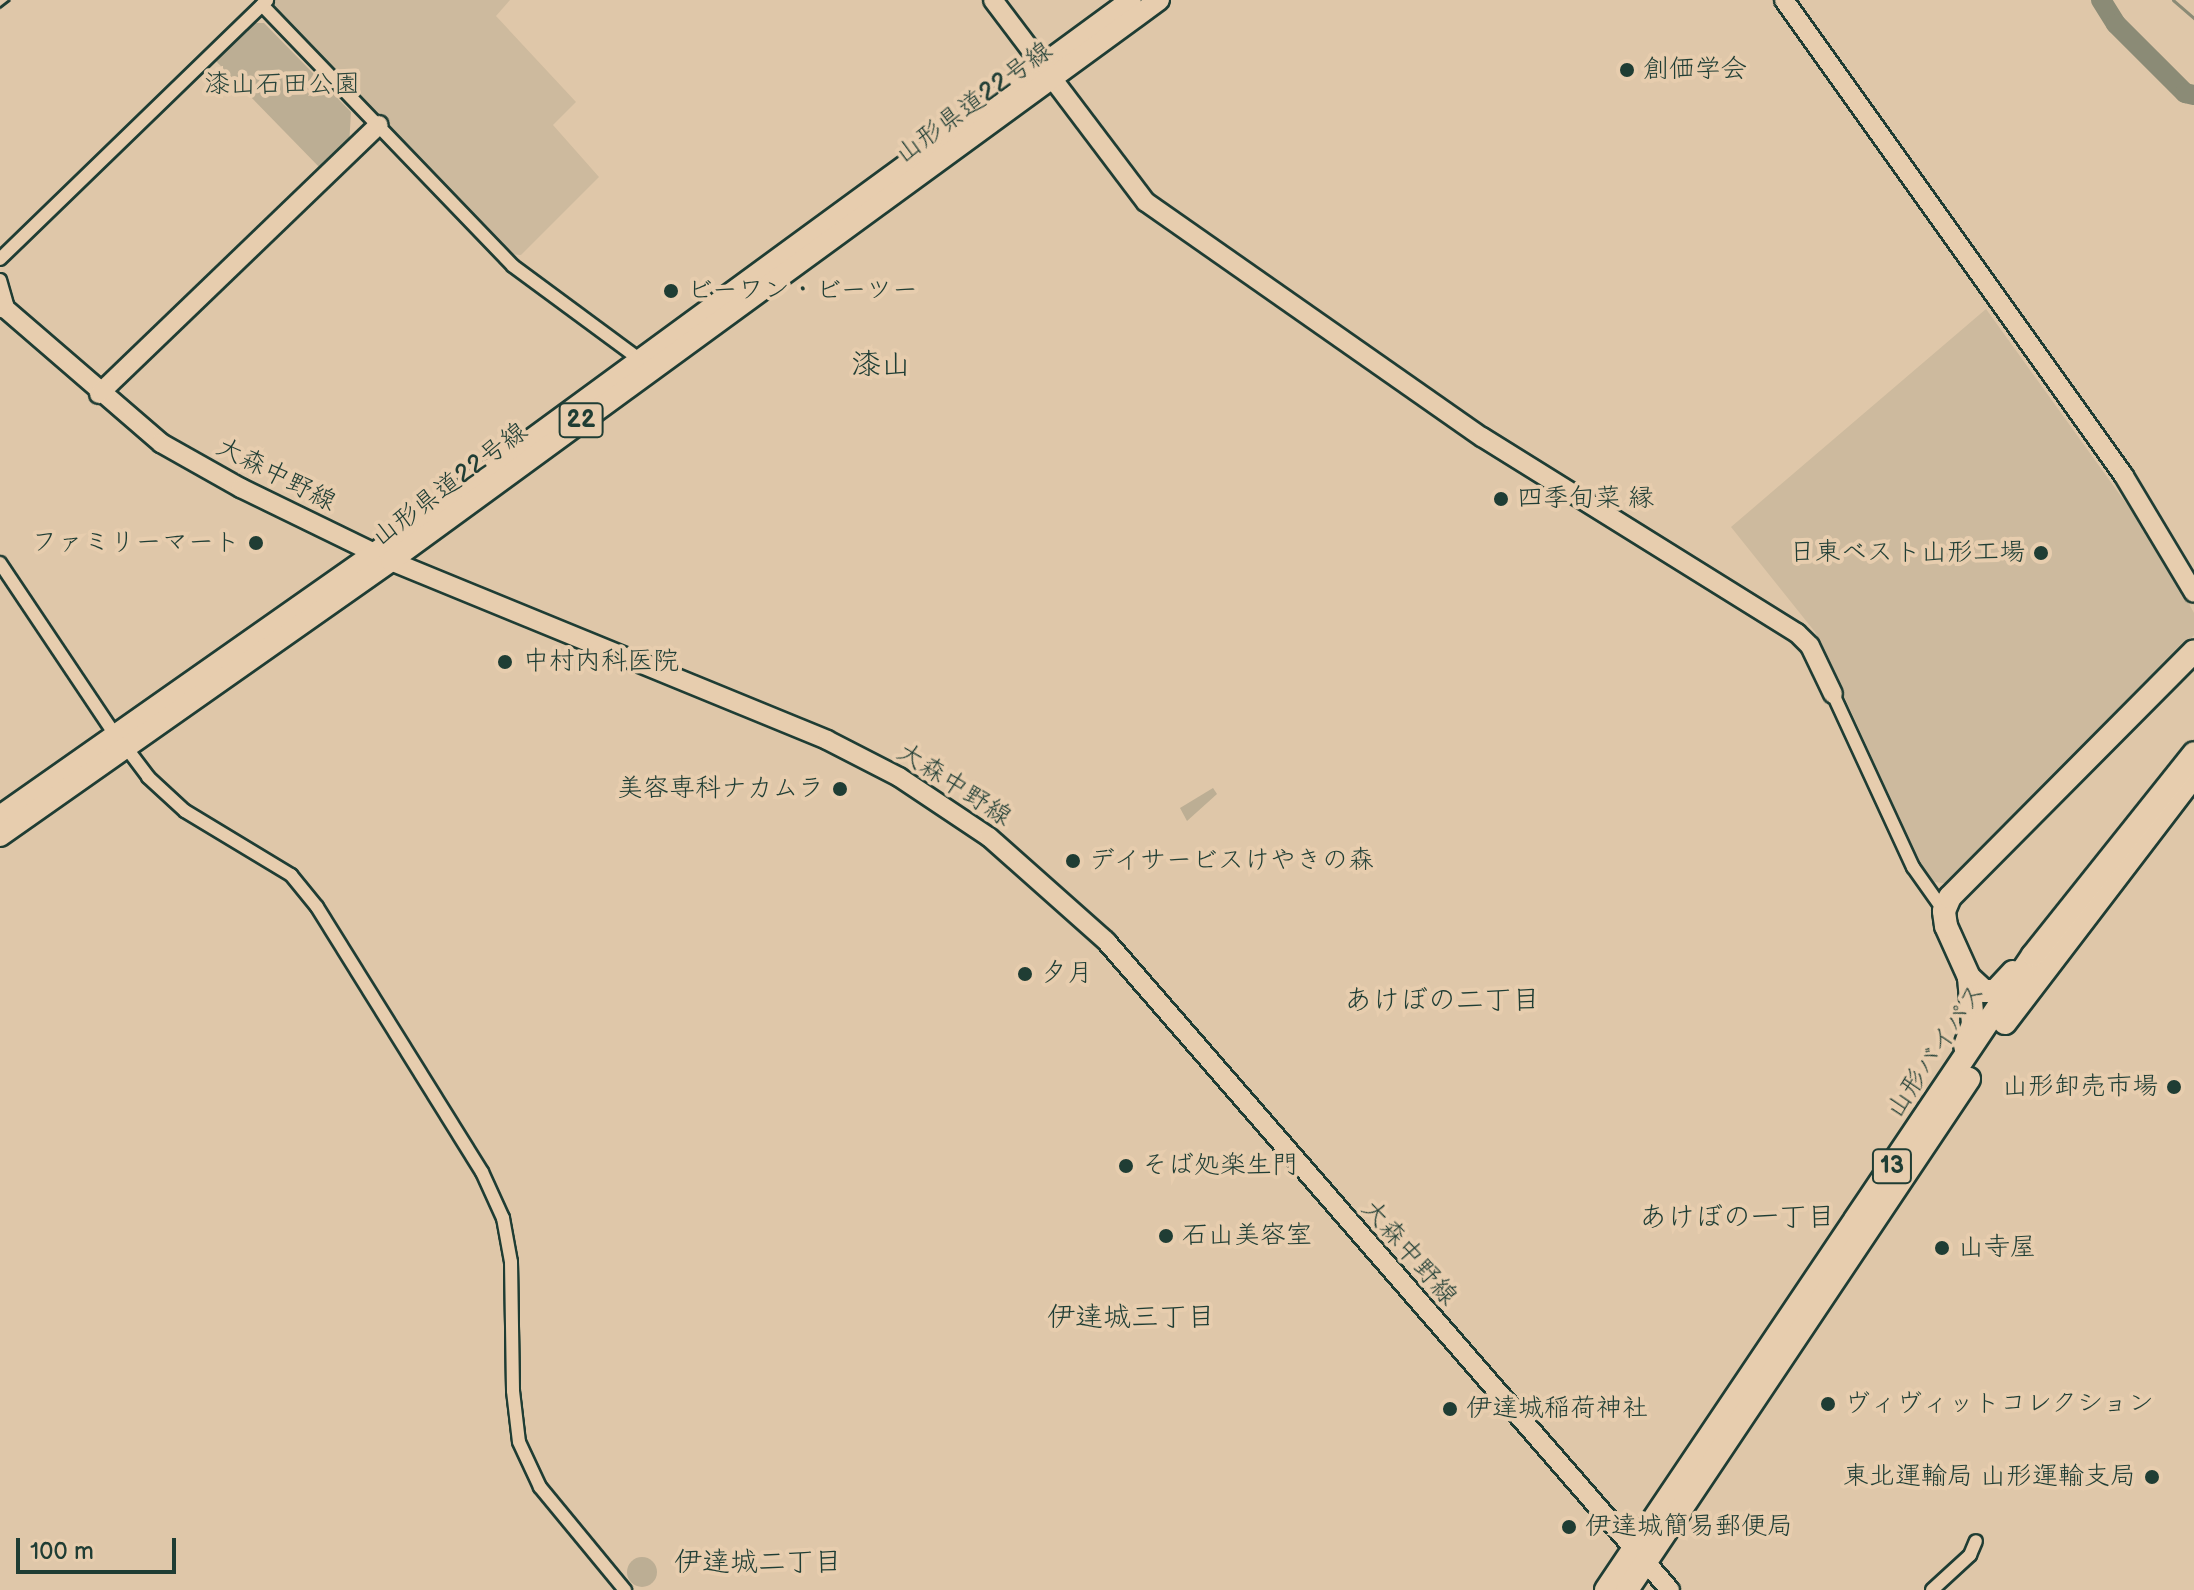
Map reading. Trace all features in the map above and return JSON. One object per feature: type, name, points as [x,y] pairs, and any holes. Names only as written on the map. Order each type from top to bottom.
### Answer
[{"type":"highway","points":[[1883,1179],[1968,1038],[1973,1024],[1969,977],[1944,911],[1966,879],[2194,651]]},
{"type":"highway","name":"山形バイパス","points":[[1627,1590],[1639,1556],[1883,1179],[2074,903],[2194,753]]},
{"type":"highway","name":"山形バイパス","points":[[1606,1590],[1639,1556],[2007,1020],[2194,776]]},
{"type":"highway","points":[[1969,977],[1984,991],[1995,991],[2043,931],[2074,903]]},
{"type":"main road","name":"山形県道22号線","points":[[0,816],[120,741],[383,557],[1045,73],[1131,0]]},
{"type":"main road","name":"山形県道22号線","points":[[383,557],[639,359],[1045,73],[1159,0]]},
{"type":"main road","name":"山形県道22号線","points":[[0,836],[120,741]]},
{"type":"street","points":[[993,0],[1045,73],[1146,202],[1482,437],[1797,633],[1810,646],[1913,867],[1944,911]]},
{"type":"street","points":[[1784,0],[2124,476],[2194,593]]},
{"type":"street","points":[[0,259],[264,3],[513,266],[639,359]]},
{"type":"street","points":[[99,394],[379,125]]},
{"type":"street","points":[[0,280],[6,292],[1,309]]},
{"type":"street","name":"大森中野線","points":[[1,309],[161,443],[383,557],[827,740],[899,777],[989,837],[1106,941],[1670,1590]]},
{"type":"street","points":[[0,563],[120,741],[185,811],[291,875],[317,907],[482,1172],[503,1218],[511,1262],[513,1391],[519,1442],[540,1487],[625,1590]]},
{"type":"street","points":[[1932,1590],[1970,1555],[1976,1541]]},
{"type":"shaded area","points":[[272,0],[510,0],[496,16],[576,102],[553,125],[599,177],[521,255],[509,254],[268,4]]},
{"type":"shaded area","points":[[1986,309],[2159,549],[2194,613],[2194,635],[1949,884],[1928,881],[1815,632],[1731,527]]},
{"type":"green space","name":"漆山石田公園","points":[[250,23],[264,23],[351,112],[349,146],[322,170],[213,58]]},
{"type":"green space","points":[[1213,788],[1217,794],[1187,821],[1180,808]]},
{"type":"green space","points":[[642,1557],[648,1558],[656,1566],[656,1578],[648,1586],[642,1587],[636,1586],[628,1578],[627,1572],[628,1566],[636,1558]]},
{"type":"waterway","points":[[2101,0],[2116,24],[2185,93],[2194,95]]},
{"type":"waterway","points":[[2173,0],[2194,18]]},
{"type":"railway","points":[[0,7],[9,0]]},
{"type":"place","name":"創価学会","points":[[1627,70]]},
{"type":"place","name":"ビーワン・ビーツー","points":[[671,291]]},
{"type":"place","name":"四季旬菜 縁","points":[[1501,499]]},
{"type":"place","name":"ファミリーマート","points":[[256,543]]},
{"type":"place","name":"日東ベスト山形工場","points":[[2041,553]]},
{"type":"place","name":"中村内科医院","points":[[505,662]]},
{"type":"place","name":"美容専科ナカムラ","points":[[840,789]]},
{"type":"place","name":"デイサービスけやきの森","points":[[1073,861]]},
{"type":"place","name":"夕月","points":[[1025,974]]},
{"type":"place","name":"山形卸売市場","points":[[2174,1087]]},
{"type":"place","name":"そば処楽生門","points":[[1126,1166]]},
{"type":"place","name":"石山美容室","points":[[1166,1236]]},
{"type":"place","name":"山寺屋","points":[[1942,1248]]},
{"type":"place","name":"ヴィヴィットコレクション","points":[[1828,1404]]},
{"type":"place","name":"伊達城稲荷神社","points":[[1450,1409]]},
{"type":"place","name":"東北運輸局 山形運輸支局","points":[[2152,1477]]},
{"type":"place","name":"伊達城簡易郵便局","points":[[1569,1527]]},
{"type":"district","name":"漆山","points":[[881,365]]},
{"type":"district","name":"あけぼの二丁目","points":[[1442,1001]]},
{"type":"district","name":"あけぼの一丁目","points":[[1737,1218]]},
{"type":"district","name":"伊達城三丁目","points":[[1131,1318]]},
{"type":"district","name":"伊達城二丁目","points":[[758,1563]]}]
